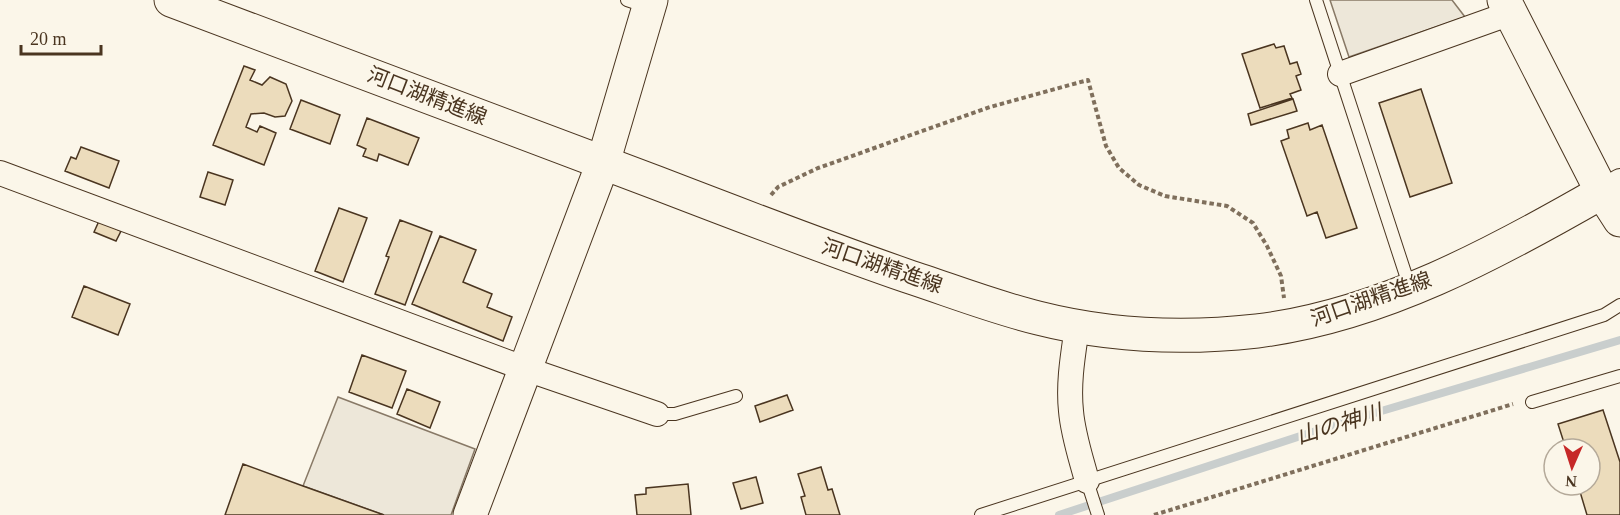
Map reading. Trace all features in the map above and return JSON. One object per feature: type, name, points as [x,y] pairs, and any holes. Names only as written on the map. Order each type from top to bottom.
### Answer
[{"type":"main road","name":"河口湖精進線","points":[[171,0],[858,258],[990,304],[1077,327],[1173,335],[1215,334],[1300,324],[1349,311],[1410,289],[1488,254],[1549,223],[1611,186]]},
{"type":"main road","points":[[470,515],[603,163],[643,2]]},
{"type":"main road","points":[[1508,7],[1611,186],[1620,220]]},
{"type":"street","points":[[1340,74],[1508,7]]},
{"type":"street","points":[[0,173],[526,369],[657,414]]},
{"type":"street","points":[[1077,327],[1072,357],[1071,412],[1088,485]]},
{"type":"lane","points":[[1316,0],[1410,289]]},
{"type":"lane","points":[[981,515],[1088,485],[1605,315],[1620,305]]},
{"type":"lane","points":[[1532,402],[1620,376]]},
{"type":"lane","points":[[657,414],[675,414],[736,396]]},
{"type":"lane","points":[[1088,485],[1098,515]]},
{"type":"path","points":[[752,219],[778,187],[818,168],[990,107],[1088,80],[1106,146],[1119,168],[1139,185],[1165,196],[1227,206],[1253,223],[1281,276],[1284,301],[1281,327]]},
{"type":"path","points":[[1155,515],[1519,402],[1532,402]]},
{"type":"shaded area","points":[[1330,0],[1452,0],[1465,17],[1349,57]]},
{"type":"shaded area","points":[[338,397],[475,449],[451,515],[384,515],[303,486]]},
{"type":"building","points":[[1274,44],[1276,48],[1284,46],[1290,64],[1297,62],[1301,74],[1296,76],[1301,90],[1290,94],[1292,98],[1260,108],[1242,54]]},
{"type":"building","points":[[244,66],[255,70],[250,80],[262,85],[270,77],[286,84],[292,101],[285,116],[251,114],[246,127],[257,132],[260,126],[276,133],[264,165],[213,145]]},
{"type":"building","points":[[1421,89],[1452,183],[1410,197],[1379,103]]},
{"type":"building","points":[[1293,99],[1297,111],[1251,125],[1248,114]]},
{"type":"building","points":[[301,100],[340,115],[330,144],[290,129]]},
{"type":"building","points":[[367,118],[419,138],[408,165],[379,154],[377,161],[363,156],[366,149],[357,145]]},
{"type":"building","points":[[1308,123],[1310,130],[1322,125],[1357,228],[1326,238],[1317,212],[1307,216],[1281,141],[1289,138],[1287,130]]},
{"type":"building","points":[[81,147],[119,161],[109,188],[65,171],[71,157],[76,159]]},
{"type":"building","points":[[208,172],[233,180],[225,205],[200,197]]},
{"type":"building","points":[[339,208],[367,218],[343,282],[315,271]]},
{"type":"building","points":[[400,220],[432,232],[405,305],[375,294]]},
{"type":"building","points":[[99,221],[121,231],[116,241],[94,232]]},
{"type":"building","points":[[440,236],[476,250],[463,282],[492,294],[487,307],[512,317],[503,341],[412,304]]},
{"type":"building","points":[[84,286],[130,304],[118,335],[72,317]]},
{"type":"building","points":[[362,355],[406,371],[392,408],[349,392]]},
{"type":"building","points":[[407,389],[440,402],[430,428],[397,414]]},
{"type":"building","points":[[787,395],[793,410],[760,422],[755,406]]},
{"type":"building","points":[[1603,410],[1620,462],[1620,515],[1587,515],[1582,497],[1602,497],[1602,437],[1562,437],[1558,424]]},
{"type":"building","points":[[243,464],[303,486],[384,515],[225,515]]},
{"type":"building","points":[[821,467],[828,490],[832,489],[840,515],[806,515],[801,497],[805,496],[798,474]]},
{"type":"building","points":[[756,477],[763,503],[741,509],[733,483]]},
{"type":"building","points":[[688,484],[691,515],[637,515],[635,495],[646,494],[646,488]]},
{"type":"waterway","name":"山の神川","points":[[1059,515],[1331,426],[1620,340]]}]
